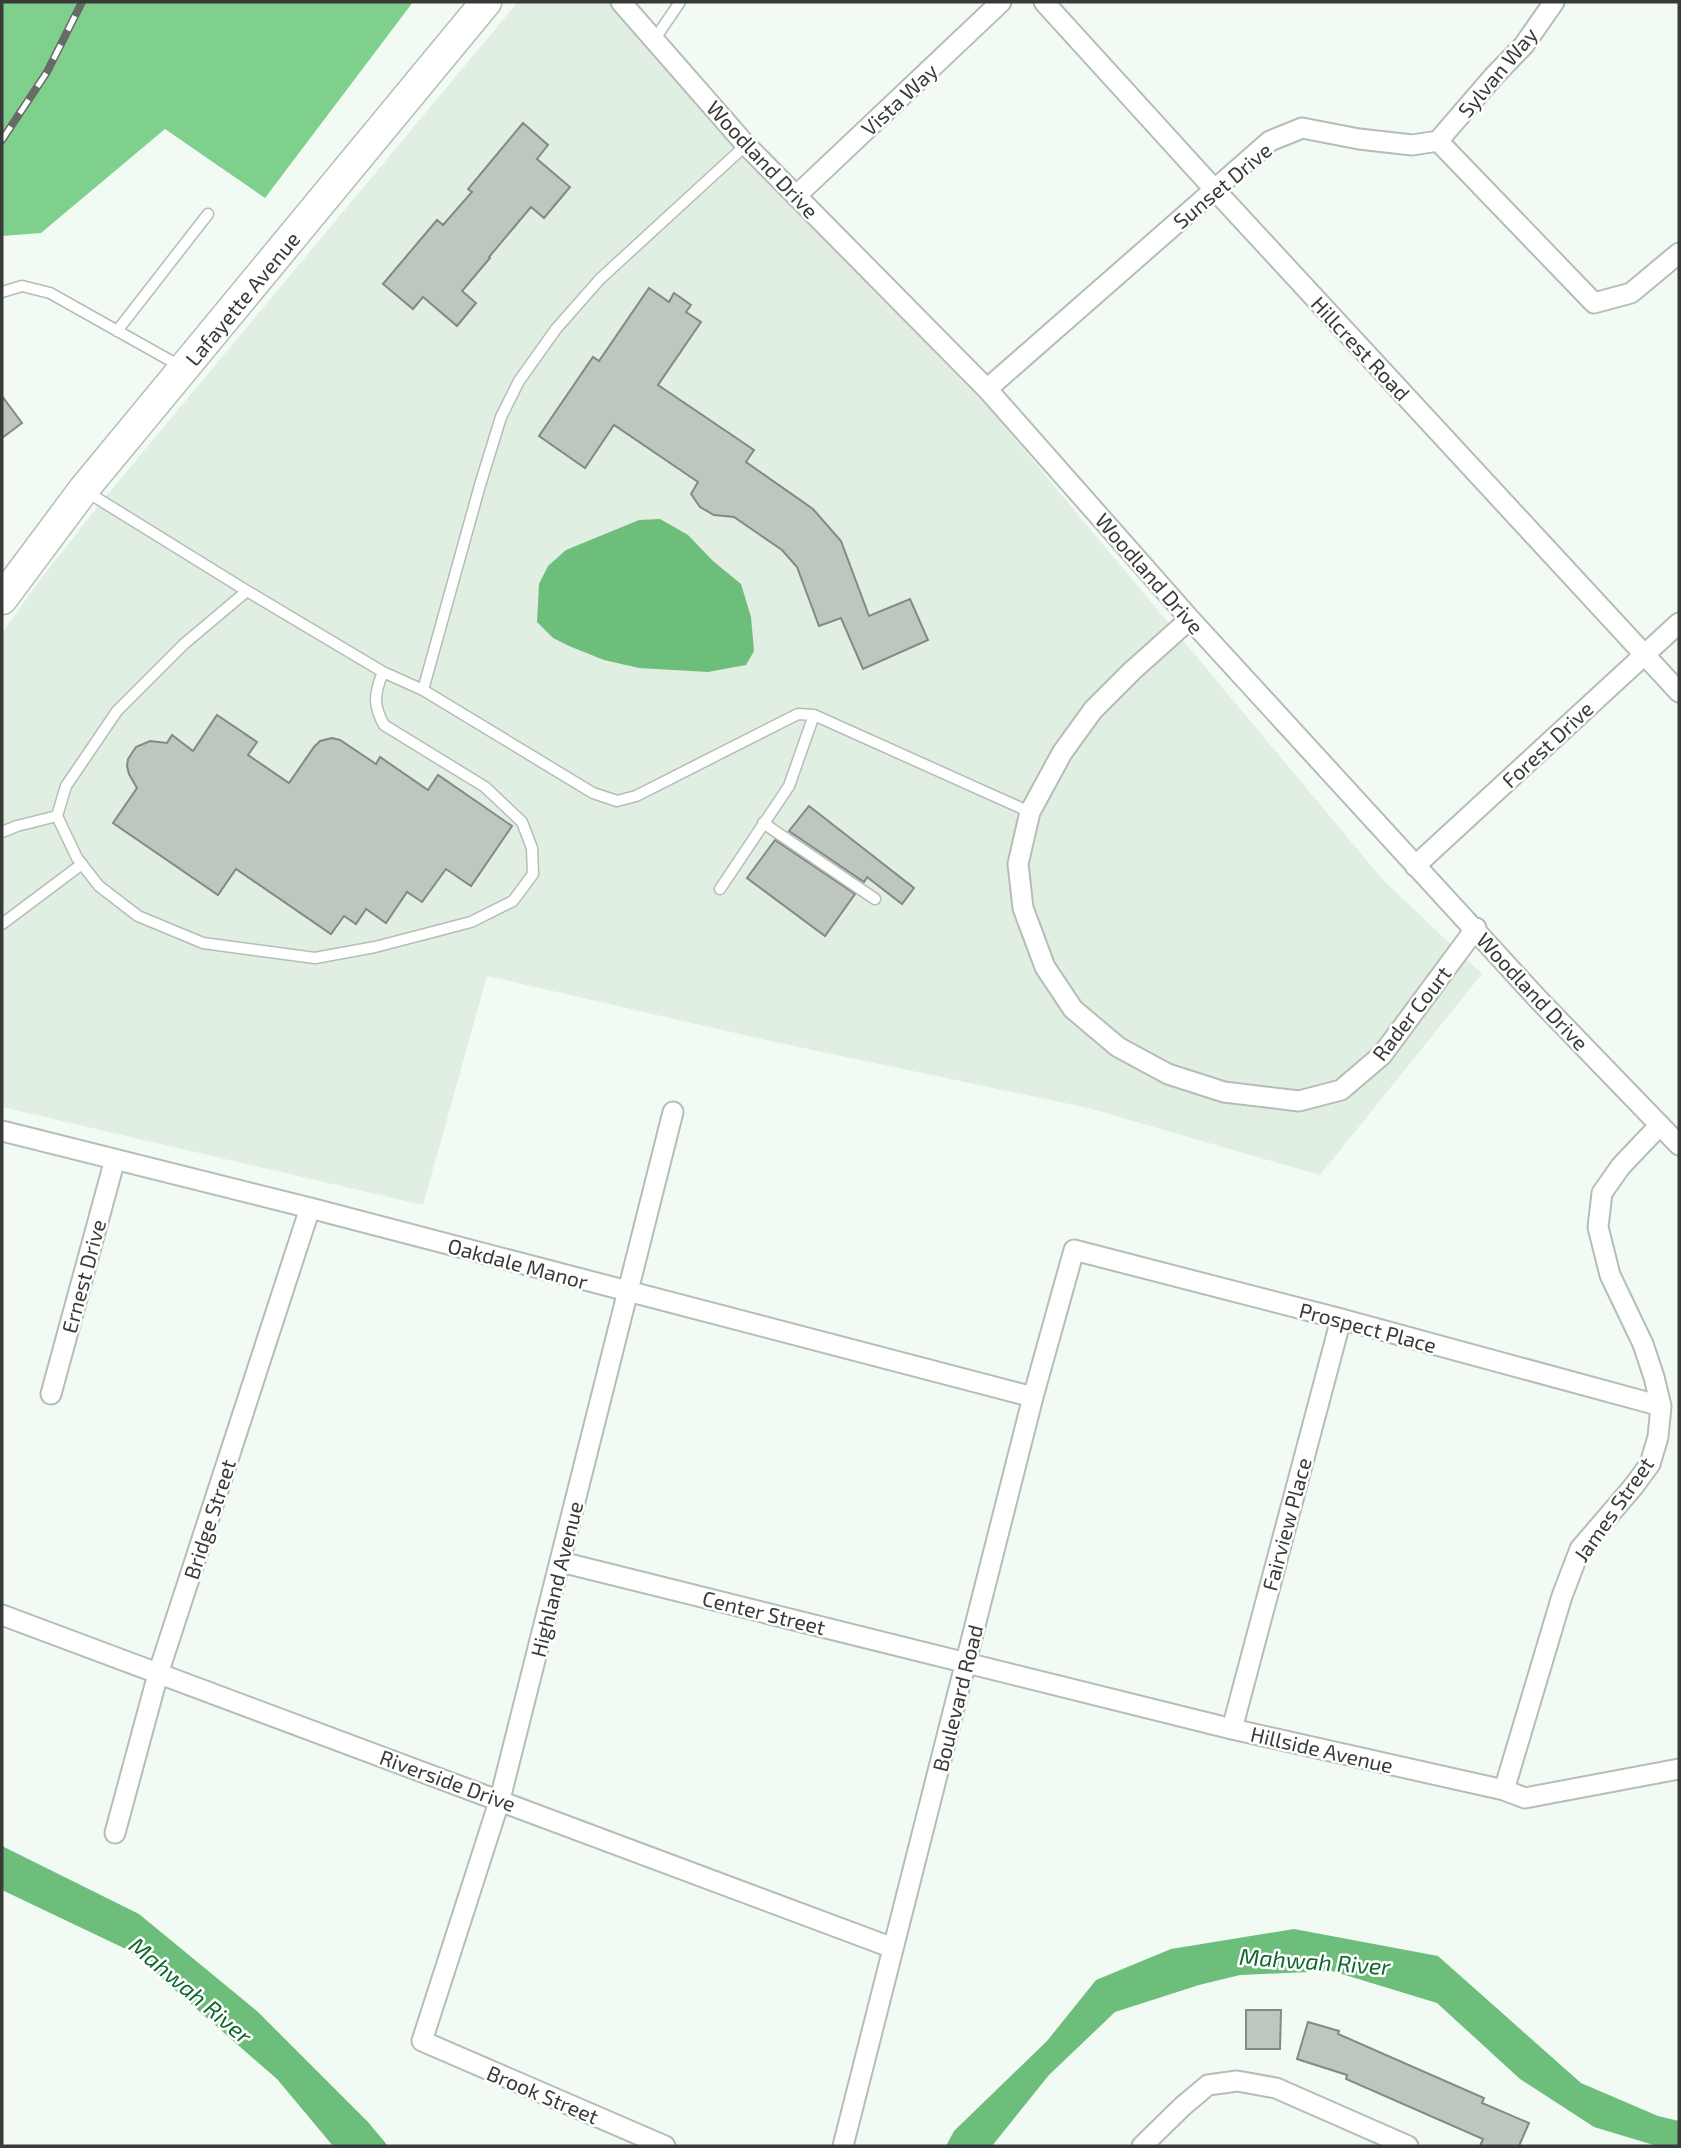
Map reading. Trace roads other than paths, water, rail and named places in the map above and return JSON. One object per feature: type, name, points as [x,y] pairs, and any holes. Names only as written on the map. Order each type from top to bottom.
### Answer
[{"type":"main road","name":"Lafayette Avenue","points":[[2,599],[84,489],[486,2]]},
{"type":"street","name":"Woodland Drive","points":[[621,2],[746,145],[988,389],[1190,619],[1415,866],[1537,998],[1679,1145]]},
{"type":"street","name":"Vista Way","points":[[796,196],[1002,2]]},
{"type":"street","name":"Hillcrest Road","points":[[1044,2],[1679,692]]},
{"type":"street","name":"Sylvan Way","points":[[1438,141],[1524,45],[1547,4]]},
{"type":"street","name":"Sunset Drive","points":[[988,389],[1270,141],[1301,128],[1412,145],[1438,141]]},
{"type":"street","points":[[1438,141],[1594,303],[1631,293],[1679,253]]},
{"type":"street","name":"Rader Court","points":[[1190,619],[1093,710],[1062,753],[1030,812],[1018,864],[1023,908],[1045,967],[1073,1009],[1118,1047],[1168,1074],[1224,1092],[1299,1101],[1340,1090],[1382,1055],[1476,929]]},
{"type":"street","name":"Forest Drive","points":[[1415,866],[1679,623]]},
{"type":"street","name":"Highland Avenue","points":[[422,2041],[500,1800],[673,1112]]},
{"type":"street","name":"James Street","points":[[1504,1790],[1562,1596],[1580,1549],[1650,1464],[1658,1437],[1661,1406],[1643,1344],[1610,1275],[1598,1227],[1602,1193],[1620,1166],[1660,1125]]},
{"type":"street","name":"Oakdale Manor","points":[[2,1131],[310,1208],[1033,1397]]},
{"type":"street","name":"Ernest Drive","points":[[51,1394],[115,1159]]},
{"type":"street","name":"Bridge Street","points":[[115,1833],[158,1674],[310,1208]]},
{"type":"street","name":"Prospect Place","points":[[1074,1250],[1661,1406]]},
{"type":"street","name":"Boulevard Road","points":[[843,2146],[1033,1397],[1074,1250]]},
{"type":"street","name":"Fairview Place","points":[[1232,1729],[1341,1319]]},
{"type":"street","name":"Center Street","points":[[561,1562],[967,1663]]},
{"type":"street","name":"Riverside Drive","points":[[2,1615],[893,1948]]},
{"type":"street","name":"Hillside Avenue","points":[[967,1663],[1232,1729],[1504,1790],[1525,1798],[1679,1769]]},
{"type":"street","name":"Brook Street","points":[[422,2041],[664,2146]]},
{"type":"street","points":[[1142,2146],[1209,2085],[1237,2081],[1276,2088],[1408,2146]]},
{"type":"lane","points":[[654,40],[680,2]]},
{"type":"lane","points":[[423,690],[498,428],[519,381],[555,329],[600,279],[746,145]]},
{"type":"lane","points":[[117,331],[208,214]]},
{"type":"lane","points":[[2,292],[22,286],[50,293],[184,368]]},
{"type":"lane","points":[[84,489],[247,591],[383,672],[423,690],[593,793],[617,801],[636,796],[798,714],[814,715],[1030,812]]},
{"type":"lane","points":[[247,591],[184,644],[117,711],[66,786],[57,816],[77,858],[100,886],[138,916],[203,943],[316,958],[375,947],[471,922],[513,901],[533,874],[532,848],[522,822],[485,787],[384,725],[376,710],[376,687],[383,672]]},
{"type":"lane","points":[[720,889],[789,786],[814,715]]},
{"type":"lane","points":[[2,832],[57,816]]},
{"type":"lane","points":[[763,823],[875,899]]},
{"type":"lane","points":[[2,924],[82,864]]},
{"type":"water","points":[[660,519],[688,535],[713,561],[741,584],[751,617],[754,651],[746,665],[708,672],[639,668],[604,660],[569,646],[553,638],[537,622],[539,584],[548,566],[566,550],[639,520]]},
{"type":"water","name":"Mahwah River","points":[[2,1846],[139,1914],[258,2012],[368,2122],[388,2146],[333,2146],[277,2079],[130,1951],[2,1890]]},
{"type":"water","name":"Mahwah River","points":[[1294,1929],[1438,1956],[1581,2083],[1658,2116],[1679,2121],[1679,2146],[1657,2146],[1594,2127],[1520,2079],[1437,2003],[1332,1971],[1240,1975],[1115,2012],[1049,2075],[992,2146],[946,2146],[954,2131],[1047,2041],[1096,1980],[1171,1949]]},
{"type":"railway","points":[[2,140],[47,72],[82,2]]}]
